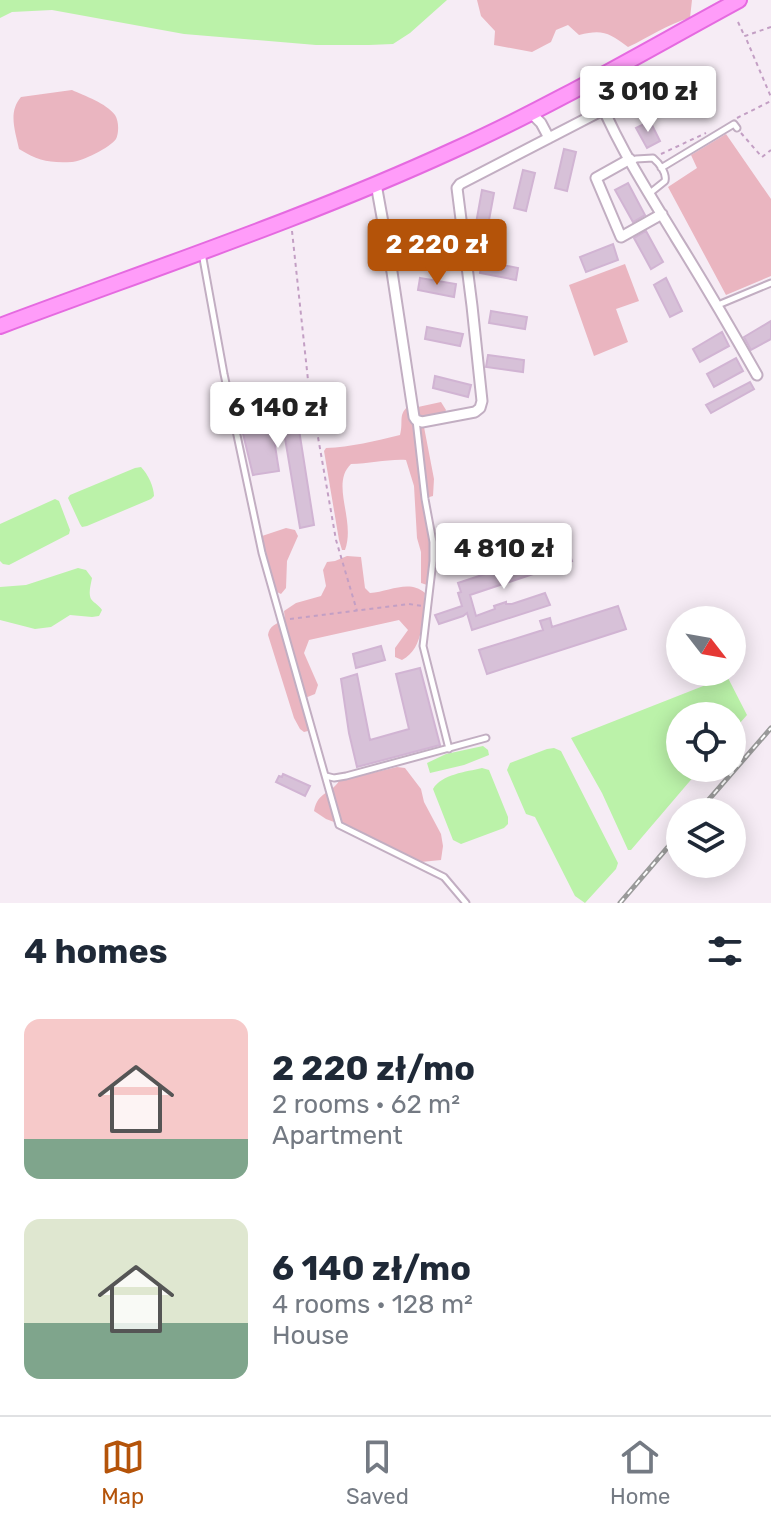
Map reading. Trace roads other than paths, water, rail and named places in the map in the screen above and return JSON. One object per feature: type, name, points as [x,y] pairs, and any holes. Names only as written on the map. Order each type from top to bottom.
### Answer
[{"type":"main road","points":[[0,326],[291,218],[455,150],[592,81],[739,0]]},
{"type":"street","points":[[592,81],[603,110],[630,160],[757,375]]},
{"type":"street","points":[[376,184],[416,420],[422,422],[475,412],[482,401],[457,188],[603,110]]},
{"type":"street","points":[[531,113],[549,138]]},
{"type":"street","points":[[630,160],[596,178],[621,237],[662,214]]},
{"type":"lane","points":[[661,168],[734,124],[737,128]]},
{"type":"lane","points":[[630,160],[653,158],[661,168],[665,181],[649,193]]},
{"type":"lane","points":[[201,252],[247,491],[280,620],[339,825],[444,877],[466,903]]},
{"type":"lane","points":[[718,306],[771,283]]},
{"type":"lane","points":[[416,420],[433,542],[423,646],[449,749]]},
{"type":"lane","points":[[325,775],[334,778],[346,776],[486,738]]},
{"type":"railway","points":[[710,798],[771,728]]},
{"type":"railway","points":[[620,903],[666,849]]}]
